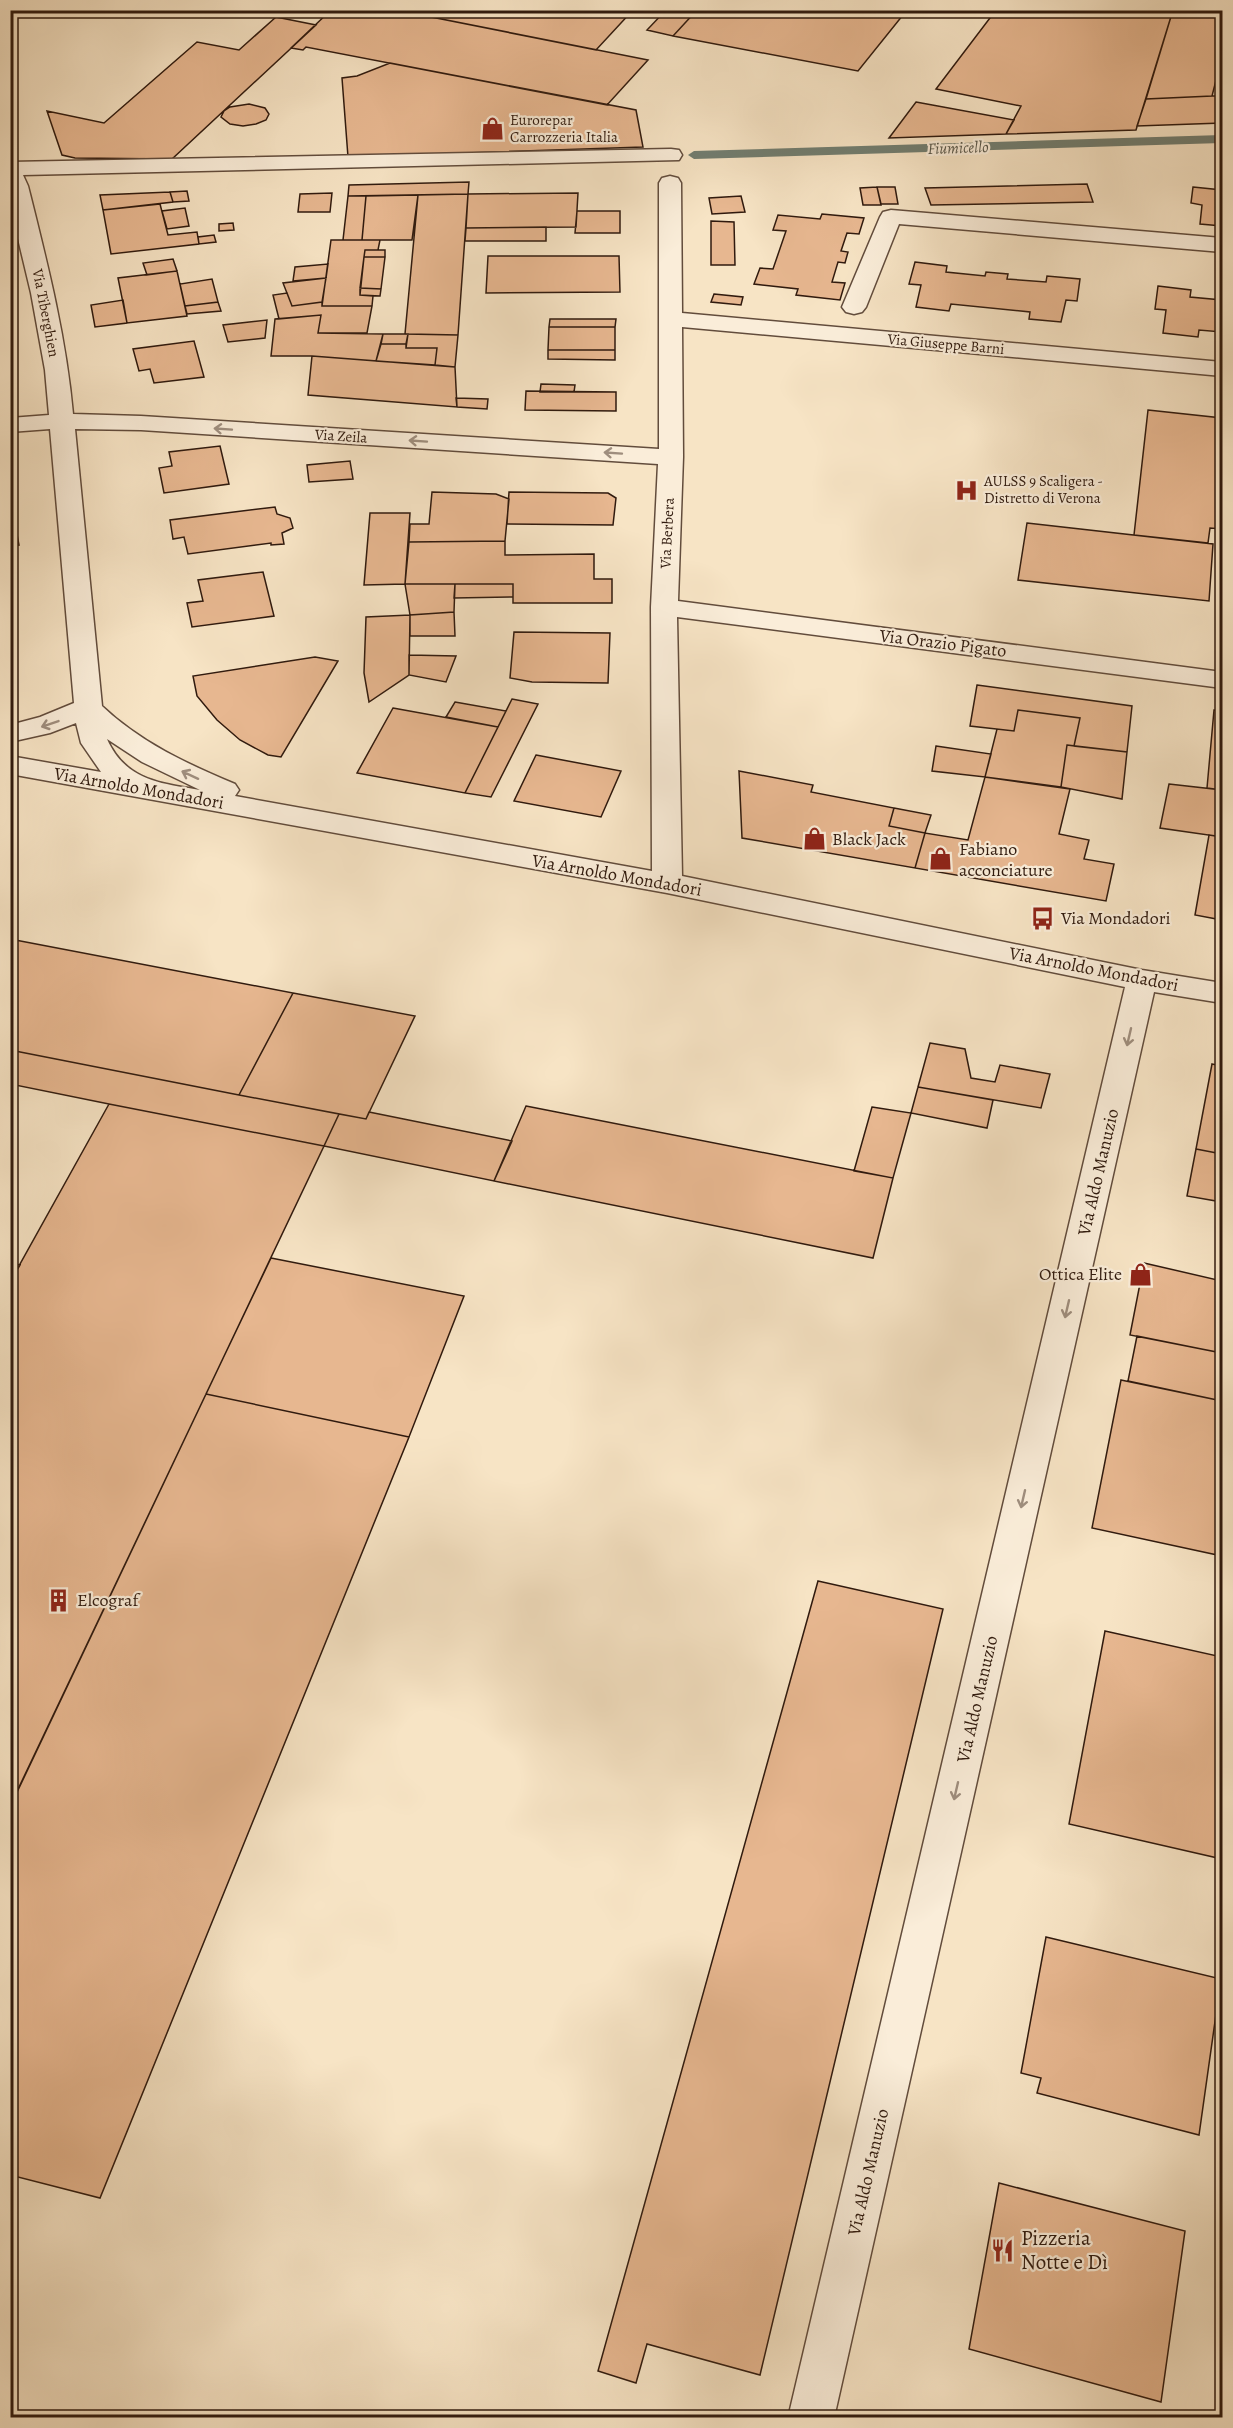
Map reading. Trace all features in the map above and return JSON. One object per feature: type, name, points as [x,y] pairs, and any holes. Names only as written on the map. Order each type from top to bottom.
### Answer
[{"type":"street","points":[[12,179],[671,155]]},
{"type":"street","name":"Via Tiberghien","points":[[12,179],[44,293],[57,370],[91,734],[100,756],[120,775],[142,788]]},
{"type":"street","name":"Via Berbera","points":[[667,884],[664,607],[671,457],[670,183]]},
{"type":"street","points":[[854,307],[891,217],[1222,245]]},
{"type":"street","name":"Via Giuseppe Barni","points":[[669,320],[1222,369]]},
{"type":"street","name":"Via Zeila","points":[[10,425],[62,421],[141,423],[671,457]]},
{"type":"street","name":"Via Orazio Pigato","points":[[664,607],[1222,680]]},
{"type":"street","points":[[10,734],[35,729],[87,708],[103,723],[130,742],[188,774],[239,795],[304,817]]},
{"type":"street","name":"Via Arnoldo Mondadori","points":[[10,765],[667,884],[1142,980],[1222,993]]},
{"type":"street","name":"Via Aldo Manuzio","points":[[811,2418],[1142,980]]},
{"type":"building","points":[[331,10],[396,10],[648,60],[607,105],[306,47],[303,50],[291,48]]},
{"type":"building","points":[[396,10],[633,10],[596,50]]},
{"type":"building","points":[[666,10],[697,10],[673,36],[647,30]]},
{"type":"building","points":[[697,10],[907,10],[858,71],[673,36]]},
{"type":"building","points":[[996,10],[1173,10],[1136,130],[1006,134],[1021,106],[936,89]]},
{"type":"building","points":[[1173,10],[1222,10],[1222,57],[1212,96],[1146,99]]},
{"type":"building","points":[[276,17],[316,25],[172,159],[75,158],[62,155],[47,111],[104,123],[197,42],[239,50]]},
{"type":"building","name":"Eurorepar Carrozzeria Italia","points":[[390,63],[636,110],[643,147],[348,157],[342,78],[357,76]]},
{"type":"building","points":[[1222,96],[1222,123],[1137,126],[1146,99]]},
{"type":"building","points":[[916,102],[1014,120],[1006,134],[889,138]]},
{"type":"building","points":[[249,104],[265,108],[269,114],[266,120],[243,126],[230,124],[221,117],[230,107]]},
{"type":"building","points":[[469,182],[468,194],[348,196],[349,185]]},
{"type":"building","points":[[1087,184],[1093,202],[931,205],[925,188]]},
{"type":"building","points":[[877,187],[895,187],[898,204],[881,204]]},
{"type":"building","points":[[877,187],[881,205],[863,205],[860,188]]},
{"type":"building","points":[[1193,187],[1222,190],[1222,226],[1200,224],[1202,205],[1191,203]]},
{"type":"building","points":[[187,191],[189,201],[173,202],[170,192]]},
{"type":"building","points":[[170,192],[173,202],[103,210],[100,195]]},
{"type":"building","points":[[332,193],[330,212],[298,212],[300,194]]},
{"type":"building","points":[[578,193],[576,227],[466,228],[468,194]]},
{"type":"building","points":[[468,194],[458,335],[405,334],[418,195]]},
{"type":"building","points":[[418,195],[412,240],[362,240],[366,196]]},
{"type":"building","points":[[348,196],[366,196],[362,240],[343,240]]},
{"type":"building","points":[[741,196],[745,212],[712,214],[709,198]]},
{"type":"building","points":[[160,204],[168,235],[197,232],[199,244],[111,254],[103,210]]},
{"type":"building","points":[[185,208],[189,226],[167,229],[162,211]]},
{"type":"building","points":[[577,211],[620,211],[620,233],[575,233]]},
{"type":"building","points":[[822,214],[864,218],[859,234],[847,233],[841,251],[848,252],[845,263],[838,262],[832,282],[845,283],[840,300],[796,295],[798,289],[754,284],[760,268],[773,269],[786,231],[773,230],[778,215],[820,219]]},
{"type":"building","points":[[711,221],[734,222],[735,265],[711,265]]},
{"type":"building","points":[[233,223],[234,230],[219,231],[219,224]]},
{"type":"building","points":[[546,227],[546,241],[465,241],[466,228]]},
{"type":"building","points":[[214,235],[216,242],[199,244],[198,237]]},
{"type":"building","points":[[331,240],[380,240],[378,250],[365,250],[364,257],[360,295],[373,296],[372,306],[322,306]]},
{"type":"building","points":[[365,250],[385,250],[385,257],[364,257]]},
{"type":"building","points":[[488,256],[619,256],[620,292],[486,293]]},
{"type":"building","points":[[364,257],[385,257],[381,289],[360,288]]},
{"type":"building","points":[[173,259],[177,271],[147,275],[143,263]]},
{"type":"building","points":[[915,262],[947,266],[946,272],[985,276],[986,272],[1008,274],[1007,279],[1046,282],[1047,276],[1080,279],[1077,301],[1066,300],[1061,322],[1029,319],[1030,312],[951,304],[949,311],[916,307],[921,285],[909,284]]},
{"type":"building","points":[[328,264],[326,278],[293,281],[295,267]]},
{"type":"building","points":[[177,271],[187,316],[127,323],[118,278]]},
{"type":"building","points":[[326,278],[322,302],[292,306],[283,283]]},
{"type":"building","points":[[212,279],[218,302],[185,306],[180,284]]},
{"type":"building","points":[[1158,286],[1191,290],[1190,297],[1222,300],[1222,332],[1199,330],[1198,337],[1163,333],[1166,310],[1155,309]]},
{"type":"building","points":[[360,288],[381,289],[380,296],[360,295]]},
{"type":"building","points":[[287,293],[292,306],[322,302],[322,306],[372,306],[367,333],[318,333],[321,315],[279,319],[273,295]]},
{"type":"building","points":[[714,294],[743,297],[741,305],[711,302]]},
{"type":"building","points":[[123,300],[127,323],[95,327],[91,305]]},
{"type":"building","points":[[218,302],[221,311],[187,314],[185,306]]},
{"type":"building","points":[[321,315],[318,333],[383,334],[376,361],[312,356],[271,356],[275,319]]},
{"type":"building","points":[[550,319],[616,319],[615,327],[549,327]]},
{"type":"building","points":[[267,320],[265,338],[228,342],[223,325]]},
{"type":"building","points":[[549,327],[615,327],[615,350],[548,350]]},
{"type":"building","points":[[383,334],[408,334],[406,344],[381,344]]},
{"type":"building","points":[[408,334],[458,335],[455,367],[435,365],[437,348],[406,348]]},
{"type":"building","points":[[194,341],[204,377],[154,383],[150,369],[139,371],[133,349]]},
{"type":"building","points":[[381,344],[406,344],[406,348],[437,348],[435,365],[376,361]]},
{"type":"building","points":[[548,350],[615,350],[615,360],[548,359]]},
{"type":"building","points":[[312,356],[455,367],[457,407],[308,395]]},
{"type":"building","points":[[541,384],[575,385],[574,392],[540,392]]},
{"type":"building","points":[[526,391],[616,392],[616,411],[525,410]]},
{"type":"building","points":[[456,398],[488,399],[487,409],[457,407]]},
{"type":"building","points":[[1148,410],[1222,418],[1219,468],[1222,468],[1222,529],[1210,528],[1208,543],[1134,535]]},
{"type":"building","points":[[220,446],[229,484],[164,493],[159,468],[172,466],[169,452]]},
{"type":"building","points":[[350,461],[353,479],[309,482],[307,465]]},
{"type":"building","points":[[432,492],[496,494],[509,499],[505,541],[409,542],[410,524],[429,524]]},
{"type":"building","points":[[509,492],[608,493],[616,498],[613,525],[507,524]]},
{"type":"building","points":[[10,497],[19,545],[10,546]]},
{"type":"building","points":[[275,507],[277,514],[290,518],[293,528],[282,533],[284,544],[271,545],[271,543],[188,554],[184,537],[173,539],[170,520]]},
{"type":"building","points":[[370,513],[410,513],[405,584],[364,585]]},
{"type":"building","points":[[1027,523],[1213,544],[1209,601],[1018,580]]},
{"type":"building","points":[[505,541],[505,555],[594,554],[594,579],[612,579],[612,603],[513,603],[513,584],[405,584],[409,542]]},
{"type":"building","points":[[263,572],[274,616],[192,627],[187,603],[203,601],[198,580]]},
{"type":"building","points":[[405,584],[455,584],[454,612],[410,615]]},
{"type":"building","points":[[455,584],[513,584],[513,597],[454,598]]},
{"type":"building","points":[[454,612],[455,636],[410,636],[410,615]]},
{"type":"building","points":[[410,615],[409,675],[369,702],[364,673],[366,617]]},
{"type":"building","points":[[514,632],[610,633],[608,683],[532,682],[510,678]]},
{"type":"building","points":[[409,655],[456,656],[446,682],[409,675]]},
{"type":"building","points":[[315,657],[338,661],[281,757],[268,755],[240,740],[217,720],[197,696],[193,676]]},
{"type":"building","points":[[977,685],[1132,706],[1127,752],[1074,746],[1080,718],[1018,710],[1014,731],[970,726]]},
{"type":"building","points":[[512,699],[538,704],[491,797],[465,793]]},
{"type":"building","points":[[455,702],[506,711],[498,727],[446,717]]},
{"type":"building","points":[[393,708],[498,727],[465,793],[357,773]]},
{"type":"building","points":[[1018,710],[1080,718],[1074,746],[1067,745],[1061,787],[985,777],[997,729],[1014,731]]},
{"type":"building","points":[[1214,710],[1222,711],[1222,790],[1207,788]]},
{"type":"building","points":[[1067,745],[1127,752],[1122,799],[1061,787]]},
{"type":"building","points":[[936,746],[991,754],[985,777],[932,771]]},
{"type":"building","points":[[536,755],[621,771],[601,817],[514,801]]},
{"type":"building","points":[[739,771],[813,785],[811,792],[894,808],[889,826],[925,833],[915,868],[742,838]]},
{"type":"building","points":[[985,777],[1070,789],[1059,834],[1089,840],[1084,859],[1114,864],[1106,901],[915,868],[925,833],[968,840]]},
{"type":"building","points":[[1169,784],[1222,790],[1222,837],[1160,828]]},
{"type":"building","points":[[894,808],[931,815],[925,833],[889,826]]},
{"type":"building","points":[[1209,835],[1222,837],[1222,920],[1195,915]]},
{"type":"building","points":[[10,939],[293,993],[239,1095],[10,1050]]},
{"type":"building","points":[[293,993],[415,1016],[366,1119],[239,1095]]},
{"type":"building","points":[[930,1043],[965,1049],[971,1078],[995,1082],[1000,1065],[1050,1074],[1041,1108],[918,1087]]},
{"type":"building","points":[[10,1050],[339,1114],[324,1146],[10,1084]]},
{"type":"building","points":[[1212,1064],[1222,1066],[1222,1154],[1196,1149]]},
{"type":"building","points":[[918,1087],[993,1100],[987,1128],[911,1113]]},
{"type":"building","name":"Elcograf","points":[[109,1104],[324,1146],[10,1806],[10,1282]]},
{"type":"building","points":[[526,1106],[893,1178],[873,1258],[494,1181]]},
{"type":"building","points":[[872,1107],[911,1113],[893,1178],[854,1171]]},
{"type":"building","points":[[369,1112],[512,1141],[494,1181],[324,1146],[339,1114],[366,1119]]},
{"type":"building","points":[[1196,1149],[1222,1154],[1222,1202],[1187,1196]]},
{"type":"building","points":[[271,1258],[464,1296],[409,1437],[206,1394]]},
{"type":"building","points":[[10,1263],[20,1265],[10,1282]]},
{"type":"building","points":[[1144,1263],[1222,1281],[1222,1353],[1130,1335]]},
{"type":"building","points":[[1137,1336],[1222,1353],[1222,1401],[1128,1381]]},
{"type":"building","points":[[1121,1380],[1222,1401],[1222,1556],[1092,1528]]},
{"type":"building","points":[[206,1394],[409,1437],[100,2198],[10,2175],[10,1807]]},
{"type":"building","points":[[818,1581],[943,1609],[760,2375],[647,2344],[636,2383],[598,2371]]},
{"type":"building","points":[[1105,1631],[1222,1657],[1222,1859],[1069,1824]]},
{"type":"building","points":[[1046,1937],[1221,1979],[1199,2135],[1037,2093],[1041,2078],[1021,2073]]},
{"type":"building","points":[[999,2183],[1185,2231],[1161,2402],[969,2349]]},
{"type":"waterway","name":"Fiumicello","points":[[694,155],[1222,139]]},
{"type":"place","name":"Eurorepar Carrozzeria Italia","points":[[492,129]]},
{"type":"place","name":"AULSS 9 Scaligera - Distretto di Verona","points":[[966,490]]},
{"type":"place","name":"Black Jack","points":[[814,839]]},
{"type":"place","name":"Fabiano acconciature","points":[[941,859]]},
{"type":"place","name":"Via Mondadori","points":[[1043,918]]},
{"type":"place","name":"Ottica Elite","points":[[1140,1274]]},
{"type":"place","name":"Elcograf","points":[[59,1600]]},
{"type":"place","name":"Pizzeria Notte e Dì","points":[[1003,2250]]}]
